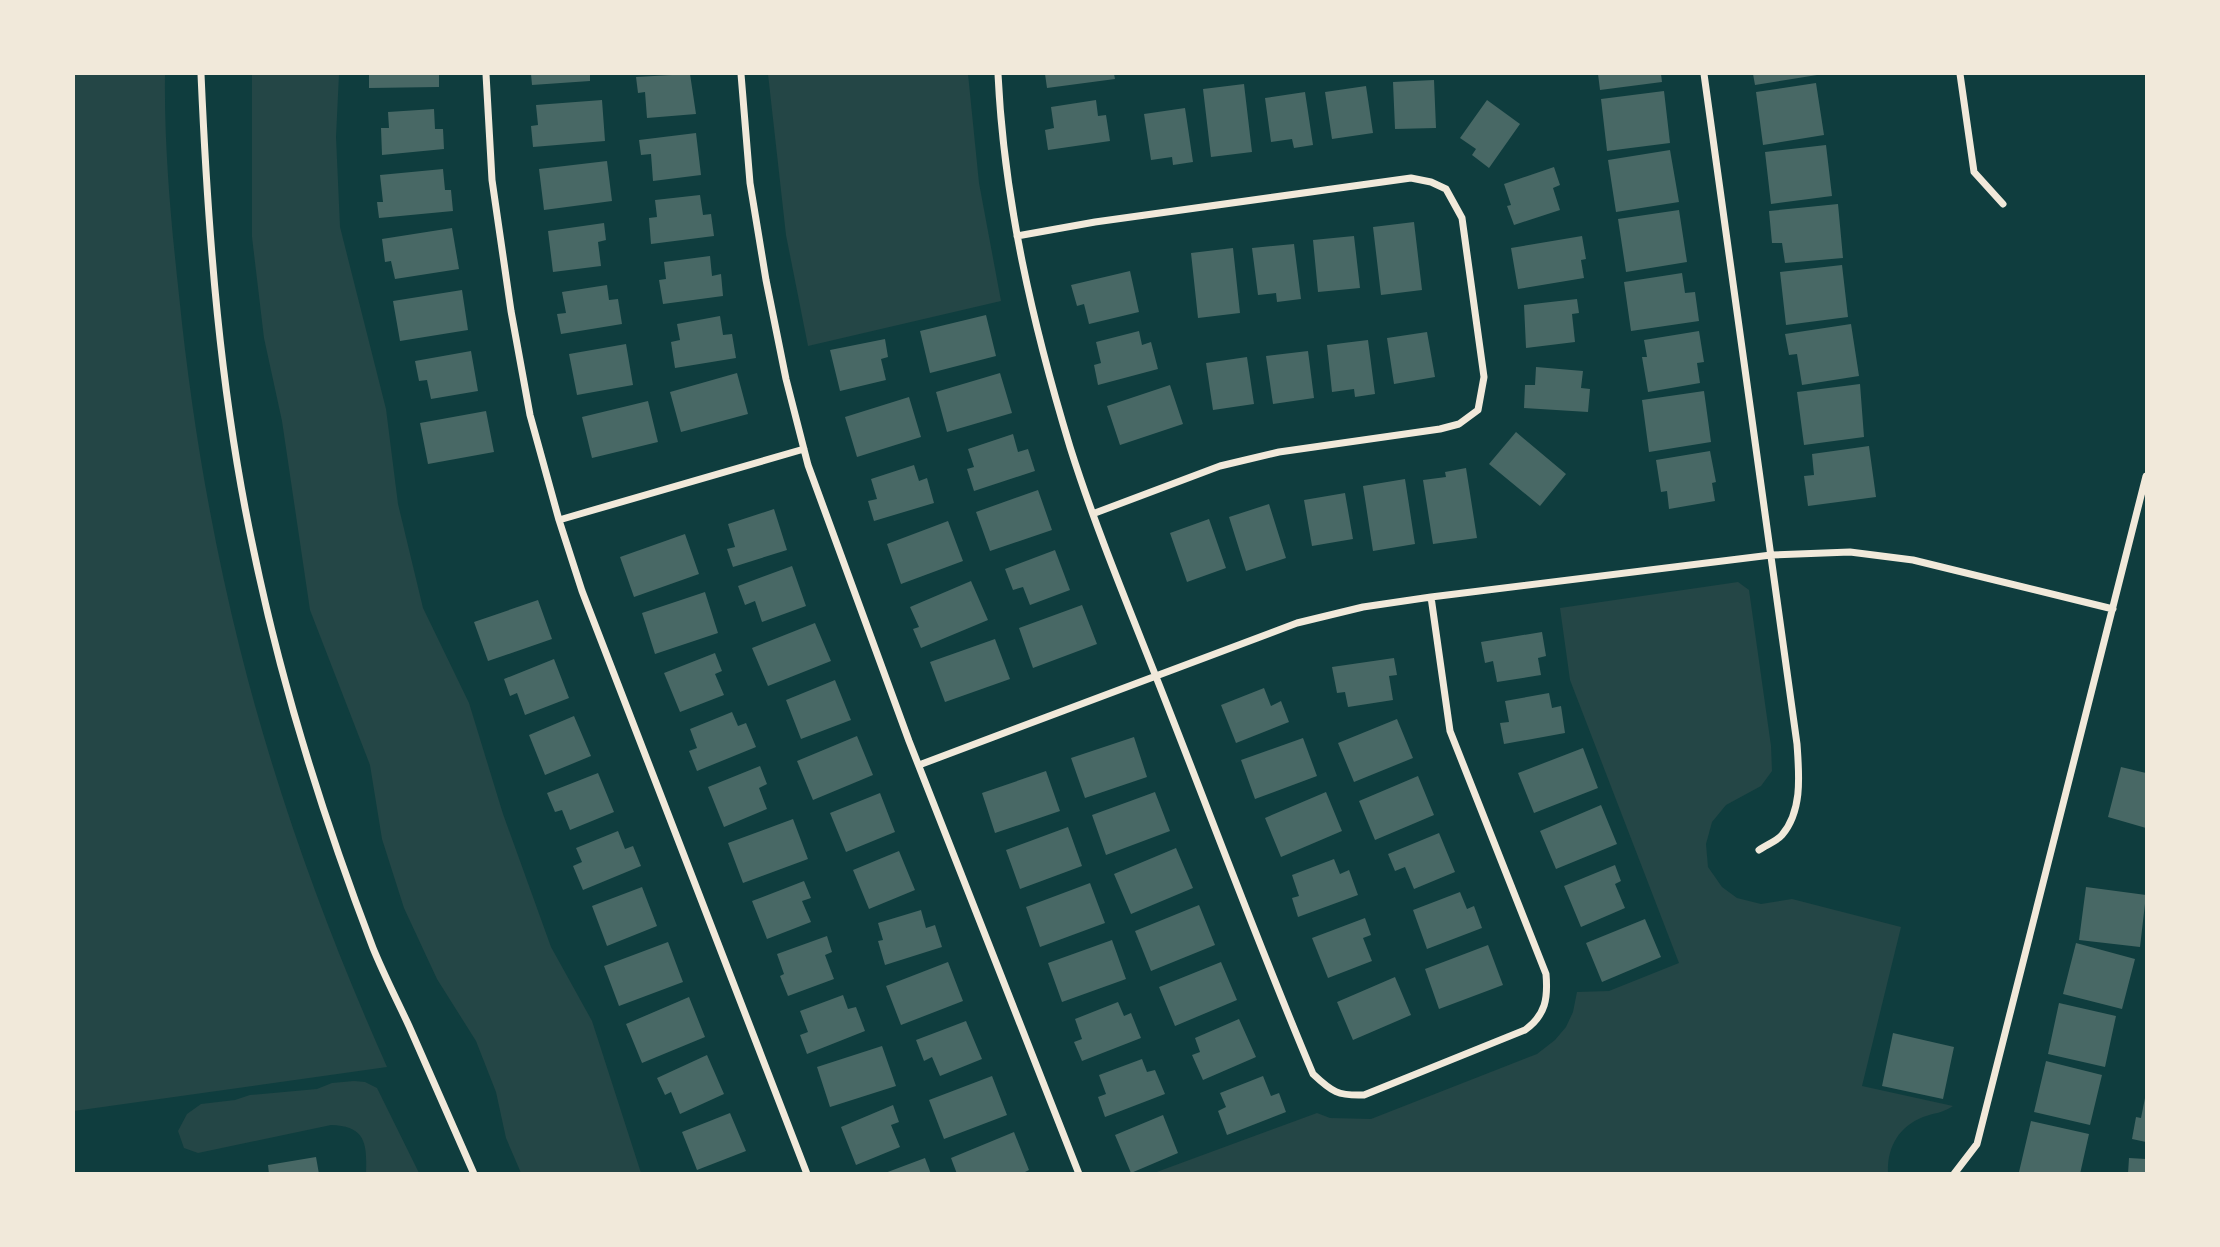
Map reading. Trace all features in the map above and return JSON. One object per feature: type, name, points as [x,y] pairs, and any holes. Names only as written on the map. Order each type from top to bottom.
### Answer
[{"type":"street","points":[[201,74],[208,201],[224,369],[243,495],[265,604],[317,787],[355,899],[375,951],[474,1174]]},
{"type":"street","points":[[486,74],[492,180],[511,312],[530,415],[559,520],[582,591],[807,1174]]},
{"type":"street","points":[[741,74],[750,183],[766,280],[786,379],[804,449],[847,577],[1079,1174]]},
{"type":"street","points":[[998,74],[1001,130],[1017,236],[1039,338],[1071,449],[1157,677],[1313,1074],[1333,1092],[1348,1096],[1364,1096],[1525,1030],[1536,1022],[1547,1004],[1546,974],[1450,730],[1431,597]]},
{"type":"street","points":[[1704,74],[1797,744],[1799,782],[1794,813],[1782,836],[1759,850]]},
{"type":"street","points":[[1961,74],[1974,172],[2003,204]]},
{"type":"street","points":[[1017,236],[1095,222],[1411,178],[1431,182],[1446,189],[1462,218],[1484,377],[1478,411],[1460,424],[1440,429],[1279,452],[1220,466],[1095,513]]},
{"type":"street","points":[[559,520],[804,449]]},
{"type":"street","points":[[1954,1174],[1977,1144],[2147,476]]},
{"type":"street","points":[[919,765],[1297,624],[1363,607],[1431,597],[1770,556],[1850,552],[1913,560],[2113,609]]},
{"type":"shaded area","points":[[74,74],[165,74],[173,240],[184,340],[203,473],[220,561],[254,703],[304,861],[387,1067],[74,1111]]},
{"type":"shaded area","points":[[252,74],[339,74],[336,137],[340,227],[386,409],[398,504],[423,608],[469,703],[503,814],[551,947],[592,1021],[641,1173],[521,1173],[506,1138],[496,1092],[476,1041],[437,979],[404,908],[382,839],[370,765],[310,610],[282,421],[264,338],[252,237]]},
{"type":"shaded area","points":[[768,74],[968,74],[979,183],[1001,301],[808,346],[786,235]]},
{"type":"shaded area","points":[[1738,582],[1749,590],[1771,746],[1772,771],[1761,786],[1726,805],[1712,822],[1706,844],[1708,867],[1722,887],[1737,898],[1761,904],[1792,899],[1901,927],[1862,1086],[1953,1106],[1907,1126],[1892,1147],[1888,1173],[1154,1173],[1317,1113],[1330,1118],[1371,1119],[1537,1054],[1566,1027],[1573,1012],[1577,992],[1609,991],[1679,963],[1570,680],[1560,608]]},
{"type":"shaded area","points":[[365,1082],[377,1088],[419,1173],[366,1173],[366,1153],[362,1138],[343,1126],[331,1125],[198,1153],[184,1148],[178,1131],[187,1114],[201,1104],[235,1100],[250,1095],[317,1089],[332,1083]]},
{"type":"building","points":[[369,74],[439,74],[439,87],[369,88]]},
{"type":"building","points":[[531,74],[590,74],[590,81],[532,85]]},
{"type":"building","points":[[690,74],[696,114],[647,118],[645,92],[638,93],[636,77]]},
{"type":"building","points":[[1045,74],[1114,74],[1115,79],[1047,88]]},
{"type":"building","points":[[1598,74],[1661,74],[1662,82],[1600,90]]},
{"type":"building","points":[[1753,74],[1817,74],[1817,75],[1755,85]]},
{"type":"building","points":[[1434,80],[1436,128],[1395,129],[1393,82]]},
{"type":"building","points":[[1816,83],[1824,135],[1763,145],[1756,92]]},
{"type":"building","points":[[1244,84],[1252,152],[1211,157],[1203,89]]},
{"type":"building","points":[[1366,86],[1373,133],[1332,139],[1325,92]]},
{"type":"building","points":[[1664,91],[1670,143],[1607,151],[1601,99]]},
{"type":"building","points":[[1305,92],[1313,145],[1294,148],[1292,139],[1271,142],[1265,98]]},
{"type":"building","points":[[602,100],[605,141],[533,147],[531,126],[538,125],[536,105]]},
{"type":"building","points":[[1096,100],[1098,116],[1106,115],[1110,141],[1048,150],[1045,130],[1054,128],[1051,107]]},
{"type":"building","points":[[1487,100],[1520,124],[1489,168],[1472,155],[1476,149],[1460,138]]},
{"type":"building","points":[[1185,108],[1193,162],[1173,165],[1172,157],[1151,160],[1144,114]]},
{"type":"building","points":[[434,109],[435,129],[443,129],[444,149],[382,155],[381,128],[389,128],[388,112]]},
{"type":"building","points":[[696,133],[701,175],[653,181],[651,154],[641,155],[639,140]]},
{"type":"building","points":[[1826,145],[1832,196],[1771,204],[1765,152]]},
{"type":"building","points":[[1670,150],[1679,202],[1616,212],[1608,160]]},
{"type":"building","points":[[607,161],[612,201],[544,210],[539,169]]},
{"type":"building","points":[[1554,167],[1560,185],[1553,188],[1560,210],[1514,225],[1507,206],[1511,205],[1504,184]]},
{"type":"building","points":[[443,169],[445,190],[451,190],[453,211],[379,218],[377,202],[383,202],[380,175]]},
{"type":"building","points":[[700,195],[703,215],[711,214],[714,236],[651,244],[649,218],[657,217],[655,200]]},
{"type":"building","points":[[1838,204],[1843,258],[1785,263],[1782,243],[1772,243],[1769,211]]},
{"type":"building","points":[[1679,210],[1687,262],[1626,272],[1618,219]]},
{"type":"building","points":[[1414,222],[1422,290],[1381,295],[1373,227]]},
{"type":"building","points":[[604,223],[606,240],[598,242],[601,266],[553,272],[548,231]]},
{"type":"building","points":[[452,228],[459,269],[395,279],[391,261],[385,262],[382,239]]},
{"type":"building","points":[[1354,236],[1360,288],[1318,292],[1313,240]]},
{"type":"building","points":[[1582,236],[1586,259],[1581,260],[1584,278],[1518,289],[1511,248]]},
{"type":"building","points":[[1294,244],[1301,299],[1277,302],[1276,293],[1258,295],[1252,248]]},
{"type":"building","points":[[1233,248],[1240,313],[1198,318],[1191,253]]},
{"type":"building","points":[[710,256],[712,276],[721,274],[723,296],[663,304],[659,280],[666,279],[664,262]]},
{"type":"building","points":[[1842,265],[1848,317],[1786,325],[1780,272]]},
{"type":"building","points":[[1130,271],[1139,312],[1089,324],[1084,304],[1077,306],[1071,285]]},
{"type":"building","points":[[1682,273],[1685,293],[1695,292],[1699,321],[1631,331],[1624,282]]},
{"type":"building","points":[[607,285],[609,300],[618,299],[622,324],[561,334],[557,314],[566,313],[562,292]]},
{"type":"building","points":[[462,290],[468,330],[400,341],[393,301]]},
{"type":"building","points":[[1577,299],[1579,313],[1572,314],[1575,342],[1526,348],[1524,305]]},
{"type":"building","points":[[986,315],[996,356],[930,373],[920,331]]},
{"type":"building","points":[[720,316],[723,335],[732,334],[736,358],[675,368],[671,342],[680,340],[677,324]]},
{"type":"building","points":[[1851,324],[1859,376],[1802,385],[1797,354],[1789,355],[1785,334]]},
{"type":"building","points":[[1139,331],[1142,345],[1151,342],[1158,369],[1098,385],[1094,365],[1101,363],[1096,342]]},
{"type":"building","points":[[1699,331],[1704,362],[1697,363],[1700,383],[1648,392],[1642,357],[1647,357],[1644,340]]},
{"type":"building","points":[[1427,332],[1435,377],[1394,384],[1387,338]]},
{"type":"building","points":[[885,339],[888,357],[881,359],[886,380],[840,391],[830,350]]},
{"type":"building","points":[[1368,340],[1375,394],[1355,397],[1354,389],[1332,392],[1327,345]]},
{"type":"building","points":[[626,344],[633,385],[577,395],[569,354]]},
{"type":"building","points":[[471,351],[478,391],[431,399],[427,380],[419,381],[415,361]]},
{"type":"building","points":[[1308,351],[1314,398],[1273,404],[1266,356]]},
{"type":"building","points":[[1247,357],[1254,404],[1213,410],[1206,363]]},
{"type":"building","points":[[1536,367],[1583,371],[1581,388],[1590,389],[1588,412],[1524,408],[1525,385],[1535,385]]},
{"type":"building","points":[[737,373],[748,414],[681,432],[670,392]]},
{"type":"building","points":[[1000,373],[1012,413],[947,432],[936,392]]},
{"type":"building","points":[[1860,384],[1864,437],[1804,445],[1797,392]]},
{"type":"building","points":[[1170,385],[1183,424],[1120,445],[1107,406]]},
{"type":"building","points":[[1704,391],[1711,442],[1649,452],[1642,400]]},
{"type":"building","points":[[909,397],[921,437],[857,457],[845,417]]},
{"type":"building","points":[[648,401],[658,442],[592,458],[582,417]]},
{"type":"building","points":[[486,411],[494,452],[428,464],[420,423]]},
{"type":"building","points":[[1516,432],[1566,474],[1540,506],[1489,464]]},
{"type":"building","points":[[1013,434],[1018,452],[1028,449],[1035,471],[974,491],[967,469],[974,467],[968,449]]},
{"type":"building","points":[[1869,446],[1876,497],[1808,506],[1804,476],[1814,475],[1812,454]]},
{"type":"building","points":[[1710,451],[1716,482],[1712,483],[1715,501],[1669,509],[1667,491],[1661,492],[1656,460]]},
{"type":"building","points":[[914,465],[919,481],[927,478],[934,503],[874,521],[868,501],[877,499],[871,479]]},
{"type":"building","points":[[1466,468],[1477,538],[1433,544],[1423,480],[1446,477],[1445,472]]},
{"type":"building","points":[[1405,479],[1415,544],[1373,551],[1363,486]]},
{"type":"building","points":[[1038,490],[1052,530],[990,551],[976,512]]},
{"type":"building","points":[[1345,493],[1353,539],[1312,546],[1304,500]]},
{"type":"building","points":[[1269,504],[1286,558],[1246,571],[1229,517]]},
{"type":"building","points":[[774,509],[787,550],[733,567],[727,549],[735,547],[728,524]]},
{"type":"building","points":[[1209,519],[1226,568],[1187,582],[1170,533]]},
{"type":"building","points":[[948,521],[963,561],[901,584],[887,544]]},
{"type":"building","points":[[685,534],[699,574],[634,597],[620,557]]},
{"type":"building","points":[[1055,550],[1070,590],[1030,605],[1023,587],[1013,590],[1005,569]]},
{"type":"building","points":[[792,566],[806,606],[762,622],[755,601],[745,605],[738,586]]},
{"type":"building","points":[[971,581],[988,620],[921,648],[913,629],[919,627],[910,607]]},
{"type":"building","points":[[705,592],[718,633],[655,654],[642,613]]},
{"type":"building","points":[[538,600],[552,639],[488,661],[474,622]]},
{"type":"building","points":[[1082,605],[1097,644],[1033,668],[1019,628]]},
{"type":"building","points":[[815,623],[831,661],[768,686],[752,648]]},
{"type":"building","points":[[1542,632],[1546,656],[1538,658],[1541,675],[1497,682],[1493,661],[1485,663],[1481,642]]},
{"type":"building","points":[[995,639],[1010,679],[945,702],[930,662]]},
{"type":"building","points":[[715,653],[722,671],[715,674],[724,695],[680,712],[664,673]]},
{"type":"building","points":[[1394,658],[1397,675],[1389,676],[1393,700],[1348,707],[1345,692],[1337,693],[1332,667]]},
{"type":"building","points":[[554,659],[569,698],[525,715],[517,693],[510,696],[504,679]]},
{"type":"building","points":[[835,680],[851,720],[801,739],[786,700]]},
{"type":"building","points":[[1264,688],[1271,706],[1281,701],[1289,722],[1236,743],[1221,705]]},
{"type":"building","points":[[1549,693],[1552,708],[1561,706],[1565,733],[1504,744],[1500,723],[1509,722],[1505,701]]},
{"type":"building","points":[[732,712],[738,726],[746,723],[756,747],[697,771],[689,751],[697,748],[690,729]]},
{"type":"building","points":[[574,716],[591,756],[545,775],[529,735]]},
{"type":"building","points":[[1397,719],[1413,758],[1354,782],[1338,743]]},
{"type":"building","points":[[857,736],[873,775],[813,800],[797,761]]},
{"type":"building","points":[[1134,737],[1147,777],[1085,798],[1071,758]]},
{"type":"building","points":[[1303,738],[1317,776],[1255,799],[1241,760]]},
{"type":"building","points":[[1583,748],[1598,788],[1534,813],[1518,773]]},
{"type":"building","points":[[760,766],[767,784],[759,788],[767,809],[724,827],[708,787]]},
{"type":"building","points":[[2121,767],[2146,773],[2146,828],[2108,817]]},
{"type":"building","points":[[1046,771],[1060,811],[995,833],[982,793]]},
{"type":"building","points":[[598,773],[614,812],[570,830],[562,810],[555,812],[547,793]]},
{"type":"building","points":[[1418,776],[1434,815],[1375,840],[1359,801]]},
{"type":"building","points":[[1155,792],[1170,831],[1106,855],[1092,815]]},
{"type":"building","points":[[1326,792],[1342,831],[1281,857],[1265,818]]},
{"type":"building","points":[[880,793],[895,832],[846,852],[830,813]]},
{"type":"building","points":[[1601,805],[1617,844],[1556,869],[1540,831]]},
{"type":"building","points":[[793,819],[808,859],[743,883],[728,843]]},
{"type":"building","points":[[1068,827],[1082,866],[1020,889],[1006,850]]},
{"type":"building","points":[[618,831],[625,849],[633,846],[641,866],[583,890],[573,866],[582,862],[576,848]]},
{"type":"building","points":[[1439,833],[1455,872],[1414,889],[1405,867],[1395,871],[1388,854]]},
{"type":"building","points":[[1176,848],[1193,888],[1131,914],[1114,874]]},
{"type":"building","points":[[899,851],[915,890],[869,909],[853,870]]},
{"type":"building","points":[[1334,859],[1340,874],[1349,870],[1358,895],[1298,917],[1292,898],[1299,896],[1292,875]]},
{"type":"building","points":[[1615,865],[1621,881],[1615,884],[1625,908],[1581,927],[1564,886]]},
{"type":"building","points":[[804,881],[811,898],[802,901],[811,922],[767,939],[752,901]]},
{"type":"building","points":[[1090,883],[1105,923],[1040,947],[1026,907]]},
{"type":"building","points":[[642,887],[657,926],[607,946],[592,906]]},
{"type":"building","points":[[2086,887],[2146,895],[2140,947],[2079,940]]},
{"type":"building","points":[[1460,892],[1467,909],[1474,906],[1482,928],[1427,949],[1413,910]]},
{"type":"building","points":[[1199,905],[1215,945],[1151,971],[1135,931]]},
{"type":"building","points":[[921,910],[926,928],[935,925],[942,947],[885,965],[878,941],[883,940],[878,923]]},
{"type":"building","points":[[1365,918],[1371,935],[1363,938],[1372,961],[1328,978],[1312,938]]},
{"type":"building","points":[[1645,919],[1661,957],[1602,982],[1586,943]]},
{"type":"building","points":[[827,936],[832,952],[825,955],[834,979],[788,996],[780,976],[784,974],[777,954]]},
{"type":"building","points":[[1112,940],[1126,979],[1062,1002],[1048,963]]},
{"type":"building","points":[[668,942],[683,982],[619,1006],[604,966]]},
{"type":"building","points":[[2076,943],[2135,959],[2122,1009],[2063,994]]},
{"type":"building","points":[[1488,945],[1503,985],[1439,1009],[1425,969]]},
{"type":"building","points":[[948,962],[963,1001],[901,1025],[886,986]]},
{"type":"building","points":[[1221,962],[1237,1000],[1175,1026],[1159,987]]},
{"type":"building","points":[[1395,977],[1411,1015],[1353,1040],[1337,1002]]},
{"type":"building","points":[[843,995],[848,1009],[856,1007],[865,1031],[807,1054],[800,1035],[808,1032],[800,1011]]},
{"type":"building","points":[[689,997],[705,1037],[642,1063],[626,1024]]},
{"type":"building","points":[[1118,1002],[1124,1016],[1131,1013],[1141,1038],[1082,1061],[1074,1042],[1082,1039],[1075,1019]]},
{"type":"building","points":[[2059,1003],[2116,1016],[2105,1067],[2048,1054]]},
{"type":"building","points":[[1239,1019],[1256,1057],[1203,1080],[1192,1055],[1200,1052],[1195,1038]]},
{"type":"building","points":[[966,1021],[982,1059],[940,1076],[932,1057],[924,1061],[916,1040]]},
{"type":"building","points":[[1893,1033],[1954,1047],[1943,1099],[1882,1086]]},
{"type":"building","points":[[882,1046],[896,1086],[830,1107],[817,1067]]},
{"type":"building","points":[[707,1055],[724,1094],[680,1114],[671,1092],[665,1095],[657,1078]]},
{"type":"building","points":[[1142,1059],[1147,1072],[1155,1070],[1165,1094],[1105,1117],[1098,1097],[1106,1094],[1099,1075]]},
{"type":"building","points":[[2046,1061],[2102,1075],[2090,1125],[2034,1112]]},
{"type":"building","points":[[992,1076],[1007,1115],[944,1139],[929,1100]]},
{"type":"building","points":[[1263,1076],[1271,1096],[1279,1093],[1286,1112],[1227,1135],[1218,1111],[1226,1107],[1220,1093]]},
{"type":"building","points":[[2145,1098],[2146,1142],[2132,1139],[2136,1117],[2141,1118]]},
{"type":"building","points":[[893,1105],[899,1122],[891,1125],[900,1147],[856,1165],[841,1127]]},
{"type":"building","points":[[730,1113],[746,1151],[697,1170],[682,1132]]},
{"type":"building","points":[[1163,1115],[1178,1153],[1131,1173],[1115,1135]]},
{"type":"building","points":[[2031,1121],[2089,1134],[2080,1174],[2019,1172]]},
{"type":"building","points":[[1014,1132],[1029,1170],[1021,1174],[957,1174],[951,1158]]},
{"type":"building","points":[[316,1157],[319,1174],[269,1174],[268,1165]]},
{"type":"building","points":[[925,1158],[931,1174],[885,1174],[885,1173]]},
{"type":"building","points":[[2129,1158],[2146,1159],[2146,1174],[2128,1174]]}]
